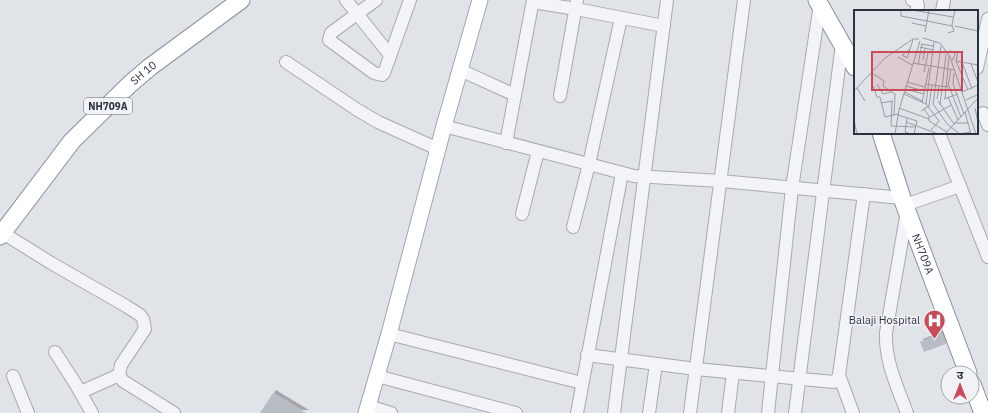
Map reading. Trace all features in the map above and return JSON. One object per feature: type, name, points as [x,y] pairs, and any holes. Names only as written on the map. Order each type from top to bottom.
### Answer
[{"type":"highway","name":"SH 10","points":[[2,234],[72,141],[130,84],[150,67],[241,0]]},
{"type":"highway","points":[[818,2],[854,65]]},
{"type":"highway","name":"NH709A","points":[[881,134],[905,204],[965,365]]},
{"type":"main road","points":[[367,410],[389,334],[444,126],[480,0]]},
{"type":"street","points":[[346,0],[390,55]]},
{"type":"street","points":[[376,0],[331,33],[329,40],[374,73],[379,75],[384,73],[410,0]]},
{"type":"street","points":[[614,413],[667,0]]},
{"type":"street","points":[[690,413],[744,0]]},
{"type":"street","points":[[912,0],[917,2],[918,6],[916,10]]},
{"type":"street","points":[[942,10],[944,0]]},
{"type":"street","points":[[506,143],[533,1],[577,4],[620,18],[664,26]]},
{"type":"street","points":[[768,413],[792,188],[818,2]]},
{"type":"street","points":[[560,96],[577,4]]},
{"type":"street","points":[[573,227],[589,164],[620,18]]},
{"type":"street","points":[[978,64],[988,19]]},
{"type":"street","points":[[795,413],[842,43]]},
{"type":"street","points":[[286,62],[378,122],[438,150]]},
{"type":"street","points":[[460,70],[515,95]]},
{"type":"street","points":[[983,112],[988,125]]},
{"type":"street","points":[[444,126],[622,173],[644,177],[721,181],[864,194],[905,204],[960,186]]},
{"type":"street","points":[[939,134],[988,257]]},
{"type":"street","points":[[522,214],[538,151]]},
{"type":"street","points":[[577,413],[622,173]]},
{"type":"street","points":[[587,356],[733,373],[834,382],[837,380],[839,375],[864,194]]},
{"type":"street","points":[[905,204],[886,333],[886,348],[889,366],[907,413]]},
{"type":"street","points":[[2,234],[140,315],[143,319],[145,329],[121,365],[119,375],[123,381],[174,413]]},
{"type":"street","points":[[389,334],[582,383]]},
{"type":"street","points":[[55,352],[92,413]]},
{"type":"street","points":[[649,413],[656,364]]},
{"type":"street","points":[[728,413],[733,373]]},
{"type":"street","points":[[80,392],[119,375]]},
{"type":"street","points":[[839,375],[853,413]]},
{"type":"street","points":[[13,376],[28,413]]},
{"type":"street","points":[[377,376],[516,413]]},
{"type":"street","points":[[367,410],[391,413]]},
{"type":"building","points":[[942,333],[946,344],[924,352],[920,342]]},
{"type":"building","points":[[273,393],[306,413],[260,413]]},
{"type":"place","name":"Balaji Hospital","points":[[935,340]]}]
